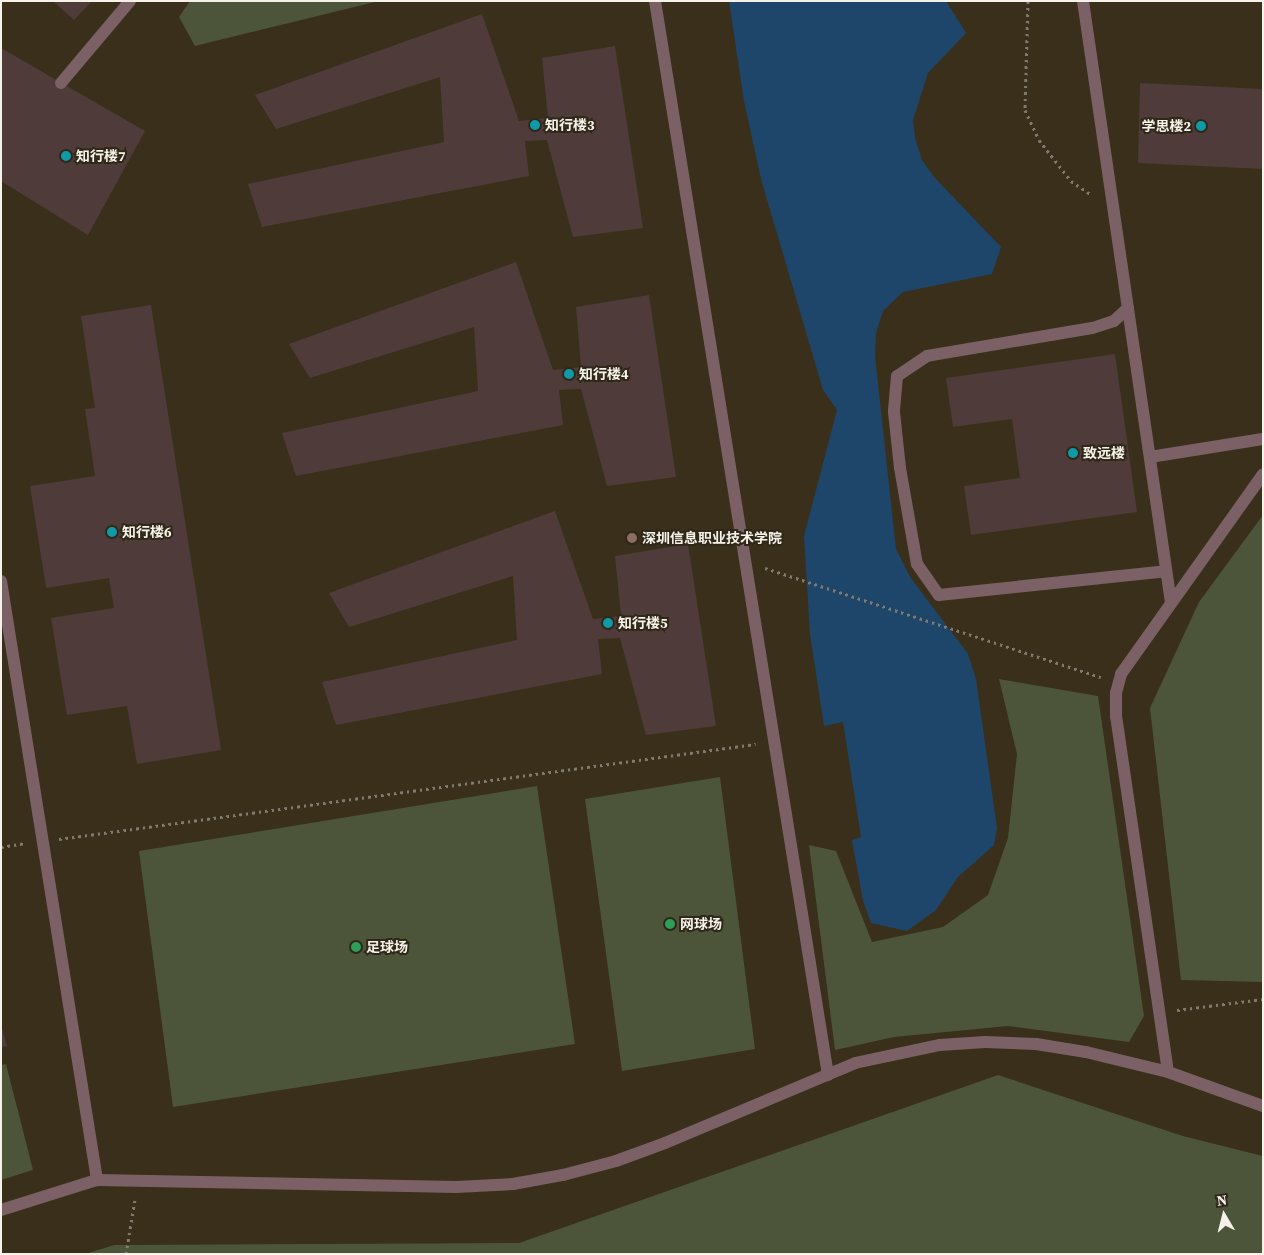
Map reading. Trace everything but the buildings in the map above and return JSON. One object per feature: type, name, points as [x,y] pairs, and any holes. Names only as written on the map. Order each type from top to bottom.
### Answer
[{"type":"street","points":[[61,83],[130,1]]},
{"type":"street","points":[[655,1],[828,1075]]},
{"type":"street","points":[[1083,1],[1171,603]]},
{"type":"street","points":[[1128,308],[1114,321],[1092,328],[927,356],[897,376],[894,412],[900,468],[917,564],[939,595],[1166,571]]},
{"type":"street","points":[[1150,457],[1263,439]]},
{"type":"street","points":[[1168,1072],[1116,717],[1118,682],[1121,674],[1263,474]]},
{"type":"street","points":[[1,581],[97,1180]]},
{"type":"street","points":[[1,1210],[97,1180],[456,1188],[512,1184],[616,1161],[855,1063],[898,1052],[985,1042],[1036,1044],[1086,1052],[1168,1072],[1263,1106]]},
{"type":"path","points":[[1028,1],[1025,110],[1039,140],[1071,181],[1113,209]]},
{"type":"path","points":[[745,561],[984,641],[1118,682]]},
{"type":"path","points":[[43,841],[774,741]]},
{"type":"path","points":[[1159,1013],[1263,999]]},
{"type":"path","points":[[126,1254],[138,1181]]},
{"type":"shaded area","name":"深圳信息职业技术学院","points":[[1,1],[1263,1],[1263,1156],[1183,1136],[998,1075],[519,1243],[114,1245],[85,1254],[1,1254]]},
{"type":"green space","points":[[190,1],[379,1],[195,46],[179,17]]},
{"type":"green space","points":[[1263,515],[1263,982],[1181,980],[1150,708],[1199,602]]},
{"type":"green space","points":[[999,679],[1098,696],[1144,1016],[1129,1042],[1008,1026],[894,1037],[835,1050],[809,845],[836,851],[872,942],[943,927],[988,895],[1008,838],[1017,754]]},
{"type":"green space","name":"网球场","points":[[720,777],[755,1049],[622,1071],[585,799]]},
{"type":"green space","name":"足球场","points":[[537,786],[575,1044],[173,1107],[139,851]]},
{"type":"green space","points":[[6,1064],[33,1170],[1,1180],[1,1065]]},
{"type":"green space","points":[[998,1075],[1183,1136],[1263,1156],[1263,1254],[85,1254],[114,1245],[519,1243]]},
{"type":"water","points":[[729,1],[946,1],[966,33],[928,73],[913,120],[915,138],[922,160],[934,177],[1001,247],[992,274],[903,292],[883,311],[876,333],[875,356],[896,549],[910,577],[968,654],[976,679],[997,828],[994,845],[958,877],[936,910],[907,931],[871,923],[863,901],[852,840],[861,837],[843,722],[824,726],[810,634],[804,536],[837,410],[823,390],[761,179],[744,101]]},
{"type":"place","name":"知行楼3","points":[[535,125]]},
{"type":"place","name":"学思楼2","points":[[1201,126]]},
{"type":"place","name":"知行楼7","points":[[66,156]]},
{"type":"place","name":"知行楼4","points":[[569,374]]},
{"type":"place","name":"致远楼","points":[[1073,453]]},
{"type":"place","name":"知行楼6","points":[[112,532]]},
{"type":"place","name":"深圳信息职业技术学院","points":[[632,538]]},
{"type":"place","name":"知行楼5","points":[[608,623]]},
{"type":"place","name":"网球场","points":[[670,924]]},
{"type":"place","name":"足球场","points":[[356,947]]}]
